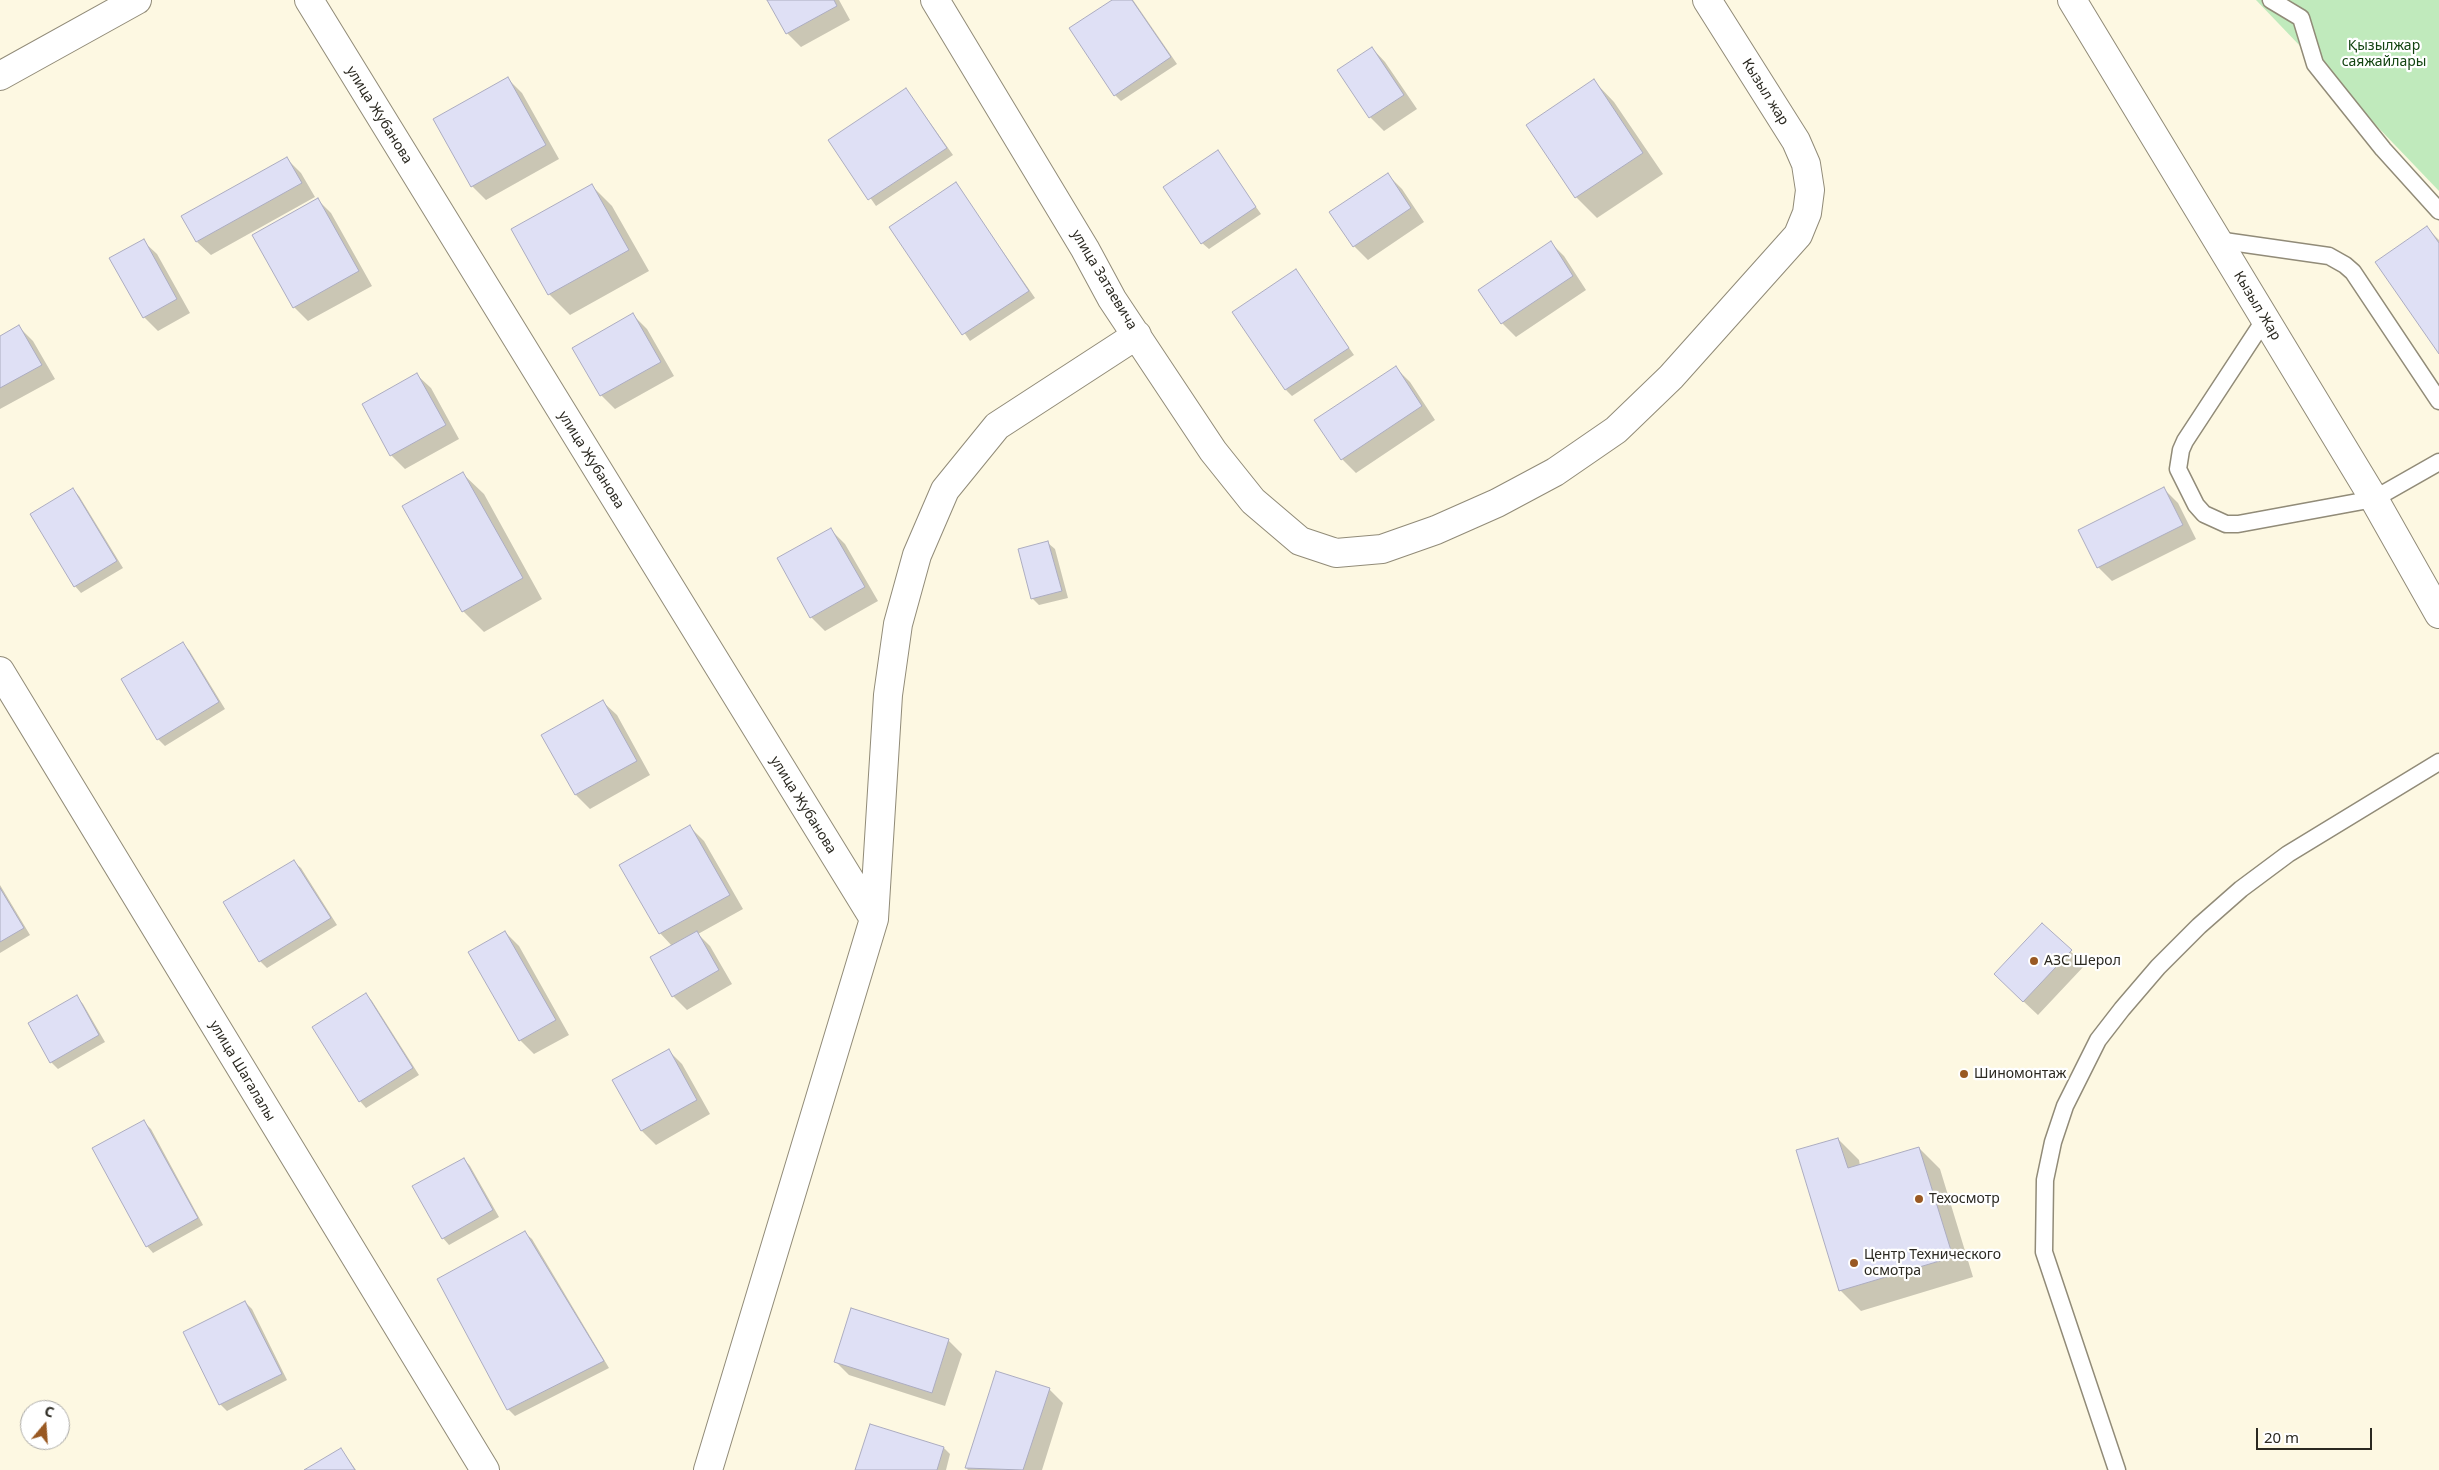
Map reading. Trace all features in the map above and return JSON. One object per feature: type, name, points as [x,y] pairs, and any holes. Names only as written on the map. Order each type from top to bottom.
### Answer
[{"type":"street","points":[[0,76],[137,0]]},
{"type":"street","name":"улица Жубанова","points":[[309,0],[874,919]]},
{"type":"street","name":"улица Затаевича","points":[[935,0],[1085,249],[1112,299],[1213,451],[1253,501],[1300,541]]},
{"type":"street","name":"Кызыл жар","points":[[1300,541],[1336,553],[1382,548],[1436,530],[1497,503],[1555,472],[1616,430],[1672,377],[1798,235],[1807,214],[1810,190],[1806,164],[1796,141],[1707,0]]},
{"type":"street","name":"Кызыл Жар","points":[[2072,0],[2374,499],[2439,614]]},
{"type":"street","points":[[708,1470],[874,919],[888,695],[898,624],[917,555],[945,490],[997,426],[1137,335]]},
{"type":"street","name":"улица Шагалалы","points":[[0,671],[485,1470]]},
{"type":"lane","points":[[2271,0],[2301,18],[2315,64],[2382,149],[2439,211]]},
{"type":"lane","points":[[2217,240],[2329,256],[2345,265],[2353,272],[2439,400]]},
{"type":"lane","points":[[2265,319],[2184,441],[2181,450],[2178,469],[2196,505],[2213,520],[2226,524],[2238,524],[2374,499],[2439,462]]},
{"type":"lane","points":[[2117,1470],[2044,1252],[2045,1180],[2053,1142],[2065,1106],[2098,1040],[2158,967],[2199,926],[2241,889],[2288,854],[2439,762]]},
{"type":"green space","name":"Қызылжар саяжайлары","points":[[2256,0],[2439,0],[2439,191]]},
{"type":"building","points":[[767,0],[834,0],[837,6],[786,34]]},
{"type":"building","points":[[1112,0],[1132,0],[1171,57],[1114,96],[1069,28]]},
{"type":"building","points":[[1372,47],[1404,95],[1369,118],[1337,70]]},
{"type":"building","points":[[508,77],[546,145],[471,187],[433,119]]},
{"type":"building","points":[[1594,79],[1643,153],[1575,198],[1526,125]]},
{"type":"building","points":[[906,88],[947,148],[868,200],[828,140]]},
{"type":"building","points":[[1218,150],[1256,207],[1201,244],[1163,187]]},
{"type":"building","points":[[287,157],[302,183],[196,242],[181,216]]},
{"type":"building","points":[[1388,173],[1411,208],[1353,247],[1329,212]]},
{"type":"building","points":[[956,182],[1029,291],[962,335],[889,227]]},
{"type":"building","points":[[592,184],[629,250],[548,295],[511,229]]},
{"type":"building","points":[[318,198],[359,271],[293,308],[252,235]]},
{"type":"building","points":[[2427,226],[2439,243],[2439,354],[2375,262]]},
{"type":"building","points":[[144,239],[177,299],[143,318],[109,258]]},
{"type":"building","points":[[1551,241],[1573,276],[1501,324],[1478,290]]},
{"type":"building","points":[[1296,269],[1349,348],[1285,390],[1232,312]]},
{"type":"building","points":[[633,313],[661,362],[600,396],[572,348]]},
{"type":"building","points":[[19,325],[42,365],[0,388],[0,336]]},
{"type":"building","points":[[1396,366],[1422,406],[1341,460],[1314,420]]},
{"type":"building","points":[[417,373],[446,425],[390,456],[362,404]]},
{"type":"building","points":[[463,472],[523,578],[462,612],[402,506]]},
{"type":"building","points":[[2164,487],[2183,525],[2097,568],[2078,530]]},
{"type":"building","points":[[73,488],[117,561],[74,587],[30,514]]},
{"type":"building","points":[[831,528],[865,587],[810,618],[777,558]]},
{"type":"building","points":[[1048,541],[1062,591],[1031,599],[1018,549]]},
{"type":"building","points":[[183,642],[219,702],[157,740],[121,679]]},
{"type":"building","points":[[603,700],[637,761],[575,795],[541,735]]},
{"type":"building","points":[[690,825],[730,895],[659,934],[619,865]]},
{"type":"building","points":[[294,860],[331,918],[259,962],[223,902]]},
{"type":"building","points":[[0,888],[24,928],[0,942]]},
{"type":"building","points":[[2042,923],[2072,950],[2023,1002],[1994,974]]},
{"type":"building","points":[[505,931],[556,1020],[519,1041],[468,952]]},
{"type":"building","points":[[697,931],[719,970],[672,997],[650,957]]},
{"type":"building","points":[[366,993],[413,1068],[359,1102],[312,1027]]},
{"type":"building","points":[[77,995],[99,1035],[50,1063],[28,1023]]},
{"type":"building","points":[[669,1049],[697,1100],[641,1131],[612,1080]]},
{"type":"building","points":[[144,1120],[198,1218],[146,1247],[92,1148]]},
{"type":"building","points":[[1838,1138],[1848,1168],[1919,1147],[1953,1257],[1839,1291],[1796,1150]]},
{"type":"building","points":[[464,1158],[493,1210],[442,1239],[412,1186]]},
{"type":"building","points":[[525,1231],[604,1361],[507,1410],[437,1279]]},
{"type":"building","points":[[245,1301],[282,1374],[219,1405],[183,1332]]},
{"type":"building","points":[[851,1308],[949,1339],[932,1393],[834,1362]]},
{"type":"building","points":[[996,1371],[1050,1388],[1023,1470],[965,1468]]},
{"type":"building","points":[[870,1424],[944,1447],[937,1470],[855,1470]]},
{"type":"building","points":[[341,1448],[355,1470],[304,1470]]},
{"type":"place","name":"АЗС Шерол","points":[[2034,961]]},
{"type":"place","name":"Шиномонтаж","points":[[1964,1074]]},
{"type":"place","name":"Техосмотр","points":[[1919,1199]]},
{"type":"place","name":"Центр Технического осмотра","points":[[1854,1263]]}]
